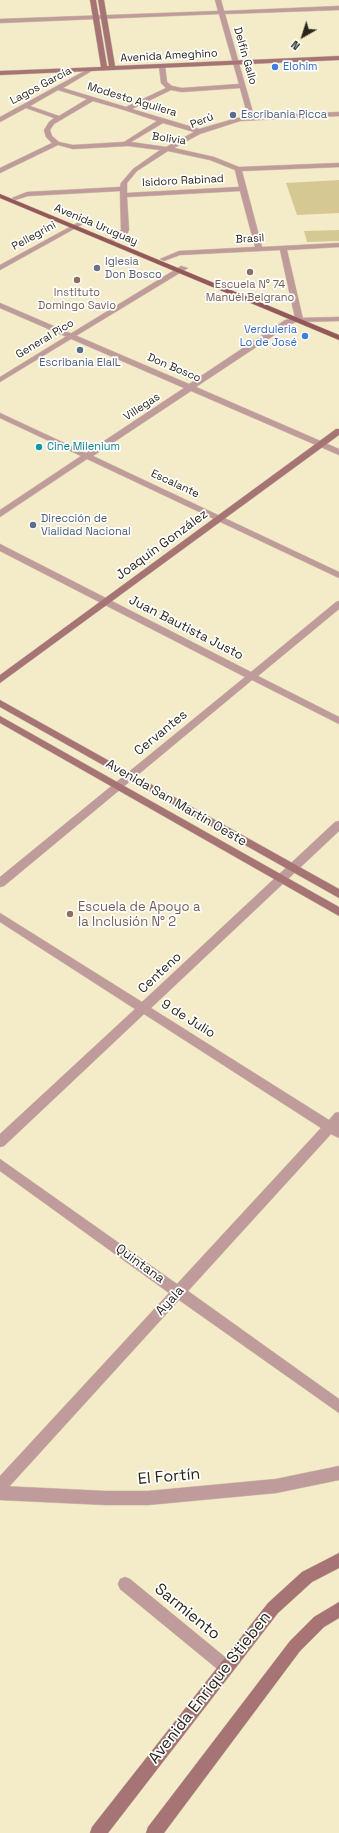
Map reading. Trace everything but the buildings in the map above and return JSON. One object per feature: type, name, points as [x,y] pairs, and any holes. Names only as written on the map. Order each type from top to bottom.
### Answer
[{"type":"main road","points":[[93,0],[104,69]]},
{"type":"main road","points":[[101,0],[112,68]]},
{"type":"main road","name":"Avenida Ameghino","points":[[0,73],[339,58]]},
{"type":"main road","name":"Avenida Uruguay","points":[[0,191],[95,236],[181,269],[298,318],[339,338]]},
{"type":"main road","name":"Avenida Uruguay","points":[[0,196],[164,259],[181,269]]},
{"type":"main road","points":[[95,236],[109,240],[114,239]]},
{"type":"main road","name":"Avenida Uruguay","points":[[298,318],[312,321],[339,332]]},
{"type":"main road","name":"Joaquín González","points":[[0,680],[339,431]]},
{"type":"main road","name":"Avenida San Martín Oeste","points":[[0,703],[339,894]]},
{"type":"main road","name":"Avenida San Martín Oeste","points":[[0,719],[339,912]]},
{"type":"main road","name":"Avenida Enrique Stieben","points":[[98,1833],[264,1618],[283,1597],[307,1577],[339,1560]]},
{"type":"main road","points":[[154,1833],[295,1646],[315,1625],[339,1609]]},
{"type":"street","name":"Delfín Gallo","points":[[218,0],[251,117]]},
{"type":"street","points":[[0,22],[339,8]]},
{"type":"street","points":[[162,66],[164,83],[170,88],[182,90],[242,86]]},
{"type":"street","name":"Lagos García","points":[[0,120],[92,69]]},
{"type":"street","name":"Modesto Aguilera","points":[[58,88],[201,132]]},
{"type":"street","points":[[126,109],[170,88]]},
{"type":"street","points":[[0,171],[57,143],[49,137],[47,132],[49,125],[92,98]]},
{"type":"street","points":[[7,109],[23,107],[59,118]]},
{"type":"street","name":"Perú","points":[[123,192],[126,179],[135,170],[167,149],[201,132],[231,121],[251,117],[339,114]]},
{"type":"street","points":[[130,144],[128,142],[163,120]]},
{"type":"street","name":"Bolivia","points":[[57,143],[80,147],[130,144],[167,149],[206,157],[238,169],[339,165]]},
{"type":"street","points":[[238,169],[259,249]]},
{"type":"street","name":"Isidoro Rabinad","points":[[15,198],[25,194],[243,189]]},
{"type":"street","points":[[114,239],[125,231],[123,192]]},
{"type":"street","name":"Pellegrini","points":[[0,268],[76,226]]},
{"type":"street","name":"Brasil","points":[[164,259],[179,253],[339,245]]},
{"type":"street","points":[[283,248],[298,318]]},
{"type":"street","name":"General Pico","points":[[0,380],[181,269]]},
{"type":"street","name":"Don Bosco","points":[[0,305],[339,452]]},
{"type":"street","name":"Villegas","points":[[0,514],[288,322],[298,318]]},
{"type":"street","points":[[312,321],[339,320]]},
{"type":"street","name":"Escalante","points":[[0,415],[339,575]]},
{"type":"street","name":"Juan Bautista Justo","points":[[0,547],[339,721]]},
{"type":"street","name":"Cervantes","points":[[0,883],[339,604]]},
{"type":"street","name":"Centeno","points":[[0,1142],[339,824]]},
{"type":"street","name":"9 de Julio","points":[[0,917],[334,1130]]},
{"type":"street","name":"Ayala","points":[[0,1489],[179,1292],[334,1130],[339,1117]]},
{"type":"street","name":"Quintana","points":[[0,1164],[339,1407]]},
{"type":"street","name":"El Fortín","points":[[0,1489],[138,1498],[276,1486],[339,1473]]},
{"type":"street","name":"Sarmiento","points":[[125,1584],[226,1667]]},
{"type":"shaded area","points":[[339,180],[339,213],[297,215],[286,183]]},
{"type":"shaded area","points":[[339,230],[339,241],[307,242],[304,231]]},
{"type":"place","name":"Elohim","points":[[275,67]]},
{"type":"place","name":"Escribania Picca","points":[[233,115]]},
{"type":"place","name":"Iglesia Don Bosco","points":[[97,268]]},
{"type":"place","name":"Escuela N° 74 Manuél Belgrano","points":[[250,272]]},
{"type":"place","name":"Instituto Domingo Savio","points":[[77,280]]},
{"type":"place","name":"Verduleria Lo de José","points":[[305,336]]},
{"type":"place","name":"Escribania ElalL","points":[[80,350]]},
{"type":"place","name":"Cine Milenium","points":[[39,447]]},
{"type":"place","name":"Dirección de Vialidad Nacional","points":[[33,525]]},
{"type":"place","name":"Escuela de Apoyo a la Inclusión N° 2","points":[[70,914]]}]
